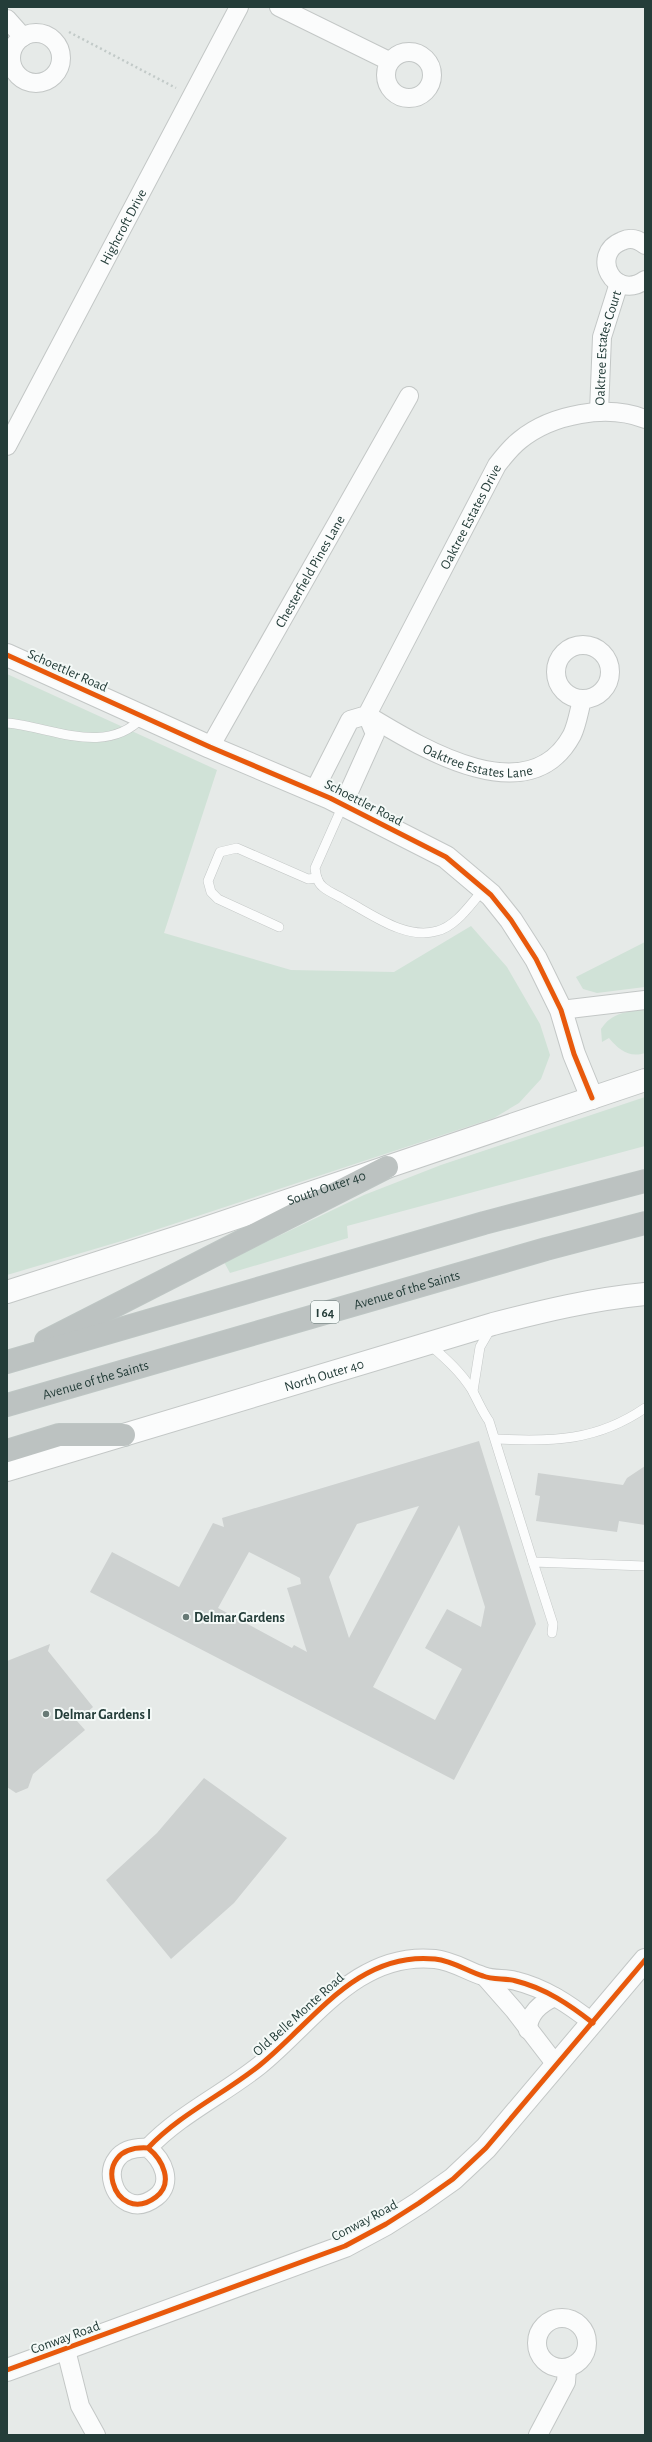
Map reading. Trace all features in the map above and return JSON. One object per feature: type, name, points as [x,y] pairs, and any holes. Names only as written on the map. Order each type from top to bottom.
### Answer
[{"type":"highway","points":[[7,1362],[130,1297],[297,1215],[387,1168]]},
{"type":"highway","points":[[7,1362],[484,1223],[645,1181]]},
{"type":"highway","name":"Avenue of the Saints","points":[[7,1405],[539,1251],[645,1223]]},
{"type":"highway","points":[[7,1451],[59,1435],[124,1435]]},
{"type":"street","name":"Highcroft Drive","points":[[7,446],[239,7]]},
{"type":"street","points":[[279,7],[390,61]]},
{"type":"street","points":[[7,19],[23,37]]},
{"type":"street","name":"Oaktree Estates Court","points":[[645,245],[633,239],[625,239],[611,248],[607,255],[607,267],[612,278],[619,283],[633,286],[645,280]]},
{"type":"street","name":"Oaktree Estates Court","points":[[600,412],[602,337],[619,283]]},
{"type":"street","name":"Chesterfield Pines Lane","points":[[210,747],[409,396]]},
{"type":"street","name":"Oaktree Estates Drive","points":[[367,715],[497,465],[520,440],[541,427],[568,416],[600,412],[635,415],[645,419]]},
{"type":"street","name":"Schoettler Road","points":[[7,655],[210,747],[314,791],[446,857],[484,889],[511,920],[536,959],[561,1010],[574,1054],[592,1098]]},
{"type":"street","name":"Oaktree Estates Lane","points":[[367,715],[394,732],[471,768],[493,773],[514,773],[532,769],[561,750],[572,734],[582,700]]},
{"type":"street","points":[[314,791],[350,720],[367,715],[375,734],[343,805]]},
{"type":"street","points":[[561,1010],[645,1000]]},
{"type":"street","name":"South Outer 40","points":[[7,1292],[387,1168],[645,1080]]},
{"type":"street","name":"North Outer 40","points":[[7,1470],[493,1324],[562,1306],[645,1294]]},
{"type":"street","name":"Old Belle Monte Road","points":[[148,2148],[162,2134],[219,2096],[267,2059],[333,1995],[356,1978],[384,1964],[413,1959],[436,1960],[460,1966],[485,1977],[516,1980],[555,1996],[593,2023]]},
{"type":"street","name":"Conway Road","points":[[7,2370],[66,2350],[345,2246],[386,2224],[454,2179],[486,2148],[557,2066],[645,1960]]},
{"type":"street","name":"Old Belle Monte Road","points":[[485,1977],[514,2010],[557,2066]]},
{"type":"street","points":[[528,2030],[530,2017],[537,2009],[555,1996]]},
{"type":"street","points":[[66,2350],[80,2406],[96,2435]]},
{"type":"street","points":[[538,2435],[566,2382],[567,2368]]},
{"type":"lane","points":[[7,723],[63,734],[95,738],[114,736],[124,732],[133,727],[143,716]]},
{"type":"lane","points":[[343,805],[316,868],[317,878],[323,887],[378,918],[406,930],[437,932],[450,926],[484,889]]},
{"type":"lane","points":[[279,927],[218,899],[212,892],[208,881],[220,852],[237,848],[308,879],[317,878]]},
{"type":"lane","points":[[473,1391],[480,1347],[493,1324]]},
{"type":"lane","points":[[428,1343],[459,1372],[473,1391],[479,1407],[489,1420],[553,1624],[552,1633]]},
{"type":"lane","points":[[496,1439],[537,1441],[569,1439],[599,1432],[630,1418],[645,1408]]},
{"type":"lane","points":[[533,1562],[645,1566]]},
{"type":"path","points":[[69,32],[179,89]]},
{"type":"green space","points":[[7,674],[217,770],[164,933],[291,970],[394,972],[471,926],[507,967],[540,1024],[550,1055],[541,1079],[519,1103],[494,1118],[125,1240],[7,1275]]},
{"type":"green space","points":[[645,942],[645,987],[597,993],[583,989],[576,977]]},
{"type":"green space","points":[[645,1009],[645,1053],[629,1054],[617,1046],[609,1038],[602,1042],[601,1029],[610,1019],[620,1014]]},
{"type":"green space","points":[[645,1097],[645,1146],[347,1226],[348,1238],[230,1273],[224,1262],[364,1195],[441,1165]]},
{"type":"building","name":"Delmar Gardens","points":[[479,1441],[536,1624],[454,1780],[90,1592],[112,1552],[179,1587],[213,1523],[224,1527],[222,1518]],"holes":[[[419,1506],[349,1638],[329,1577],[357,1524]],[[459,1525],[485,1607],[481,1627],[447,1609],[425,1648],[462,1669],[435,1720],[373,1687]],[[249,1552],[300,1578],[301,1584],[287,1588],[307,1652],[294,1645],[292,1648],[218,1608]]]},
{"type":"building","points":[[645,1466],[645,1525],[619,1521],[617,1532],[536,1521],[540,1496],[535,1495],[538,1473],[623,1485],[627,1478]]},
{"type":"building","name":"Delmar Gardens I","points":[[50,1644],[48,1651],[93,1707],[77,1721],[85,1730],[33,1774],[28,1788],[16,1793],[7,1787],[7,1661]]},
{"type":"building","points":[[204,1778],[287,1838],[234,1903],[171,1959],[106,1880],[157,1833]]},
{"type":"cycle path","points":[[7,655],[210,747],[330,798],[446,857],[491,895],[511,920],[536,959],[561,1010],[574,1054],[592,1098]]},
{"type":"cycle path","points":[[148,2148],[162,2165],[165,2179],[164,2185],[156,2197],[141,2204],[128,2202],[119,2195],[113,2183],[112,2170],[117,2158],[129,2150],[148,2148],[188,2114],[260,2065],[338,1993],[359,1978],[382,1966],[407,1959],[442,1960],[487,1977],[512,1980],[537,1988],[566,2004],[593,2023]]},
{"type":"cycle path","points":[[7,2370],[345,2246],[386,2224],[419,2203],[453,2179],[486,2148],[645,1960]]},
{"type":"place","name":"Delmar Gardens","points":[[186,1617]]},
{"type":"place","name":"Delmar Gardens I","points":[[46,1714]]}]
